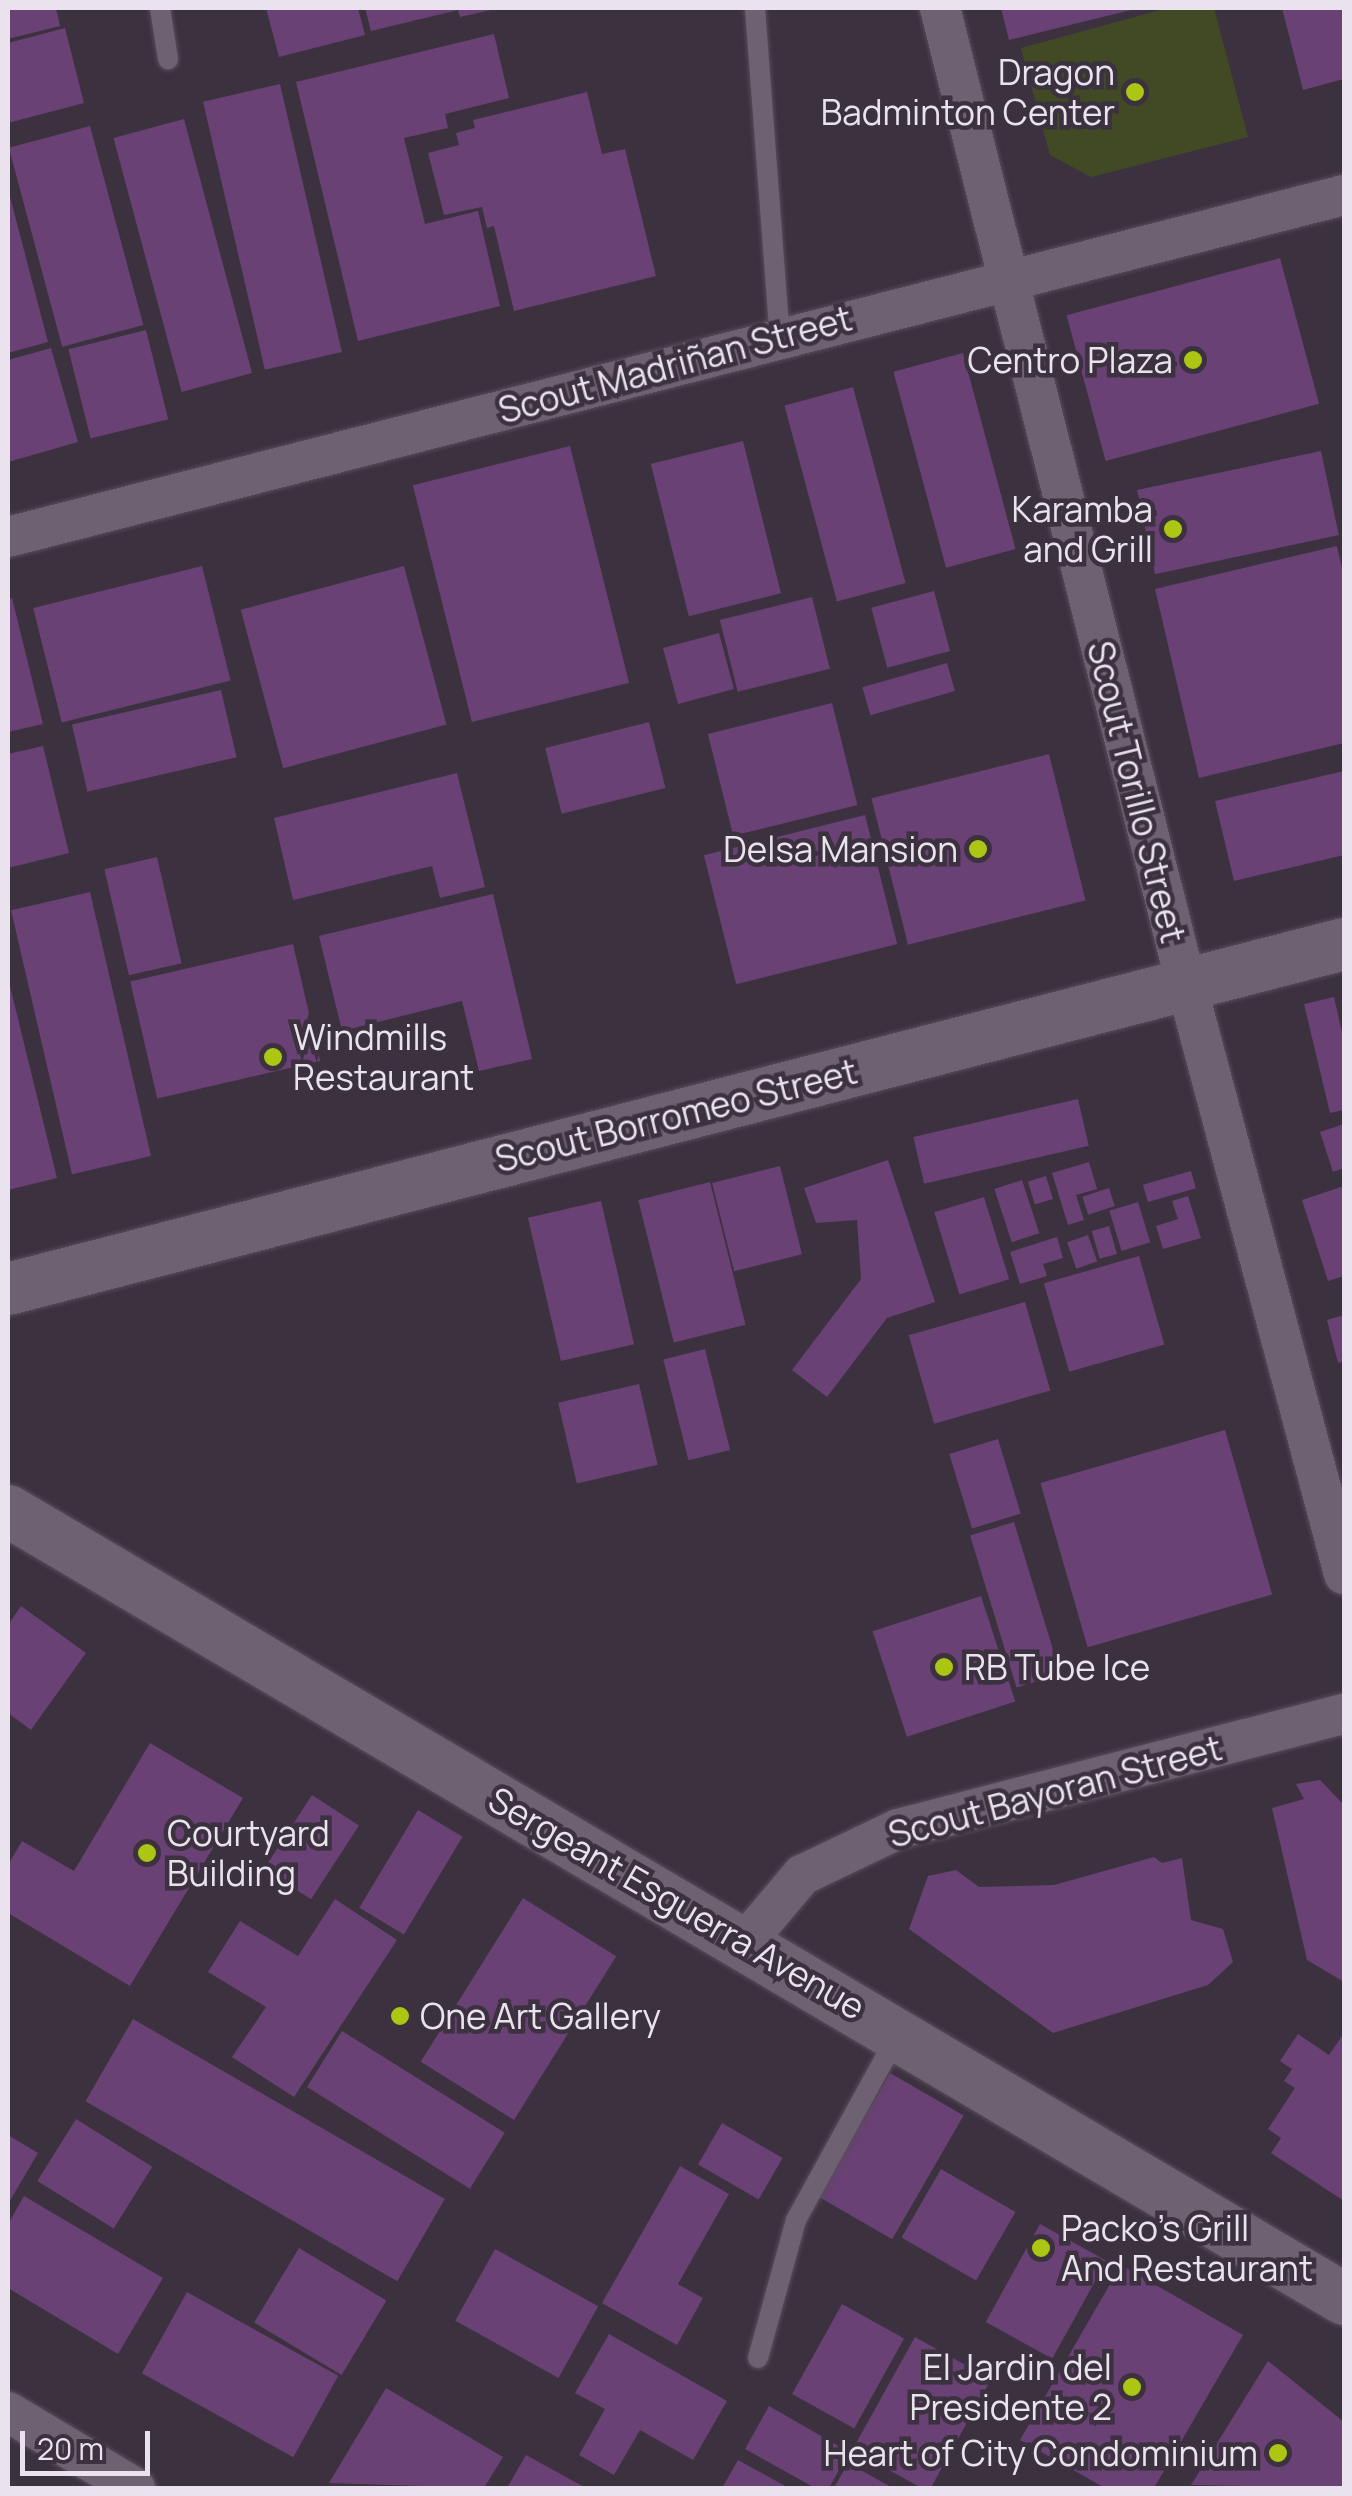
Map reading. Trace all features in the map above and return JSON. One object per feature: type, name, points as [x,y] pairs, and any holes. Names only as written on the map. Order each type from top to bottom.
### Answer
[{"type":"street","name":"Scout Torillo Street","points":[[940,8],[1186,984],[1344,1574]]},
{"type":"street","name":"Scout Madriñan Street","points":[[8,537],[1344,195]]},
{"type":"street","name":"Scout Borromeo Street","points":[[8,1289],[1344,944]]},
{"type":"street","name":"Sergeant Esguerra Avenue","points":[[8,1511],[743,1945],[899,2032],[1344,2299]]},
{"type":"street","name":"Scout Bayoran Street","points":[[743,1945],[802,1875],[898,1829],[1344,1714]]},
{"type":"street","points":[[8,2412],[135,2488]]},
{"type":"lane","points":[[160,8],[168,59]]},
{"type":"lane","points":[[755,8],[780,339]]},
{"type":"lane","points":[[758,2358],[796,2220],[899,2032]]},
{"type":"green space","name":"Dragon Badminton Center","points":[[1168,8],[1214,8],[1248,137],[1091,177],[1050,155],[1021,48]]},
{"type":"building","points":[[8,8],[56,8],[60,26],[8,39]]},
{"type":"building","points":[[266,8],[358,8],[365,35],[279,57]]},
{"type":"building","points":[[365,8],[495,9],[460,17],[458,10],[371,31]]},
{"type":"building","points":[[1001,8],[1135,8],[1135,9],[1009,40]]},
{"type":"building","points":[[1282,8],[1344,8],[1344,79],[1303,90]]},
{"type":"building","points":[[65,28],[84,103],[8,123],[8,43]]},
{"type":"building","points":[[494,34],[509,98],[445,114],[448,128],[404,138],[425,224],[478,211],[500,306],[358,341],[296,82]]},
{"type":"building","points":[[280,84],[342,352],[265,370],[203,102]]},
{"type":"building","points":[[587,92],[602,154],[625,149],[656,276],[514,311],[494,226],[487,228],[482,207],[444,215],[428,153],[459,145],[456,133],[475,128],[473,120]]},
{"type":"building","points":[[184,119],[252,373],[182,392],[113,138]]},
{"type":"building","points":[[90,126],[143,325],[62,347],[9,148]]},
{"type":"building","points":[[8,189],[48,342],[8,353]]},
{"type":"building","name":"Centro Plaza","points":[[1280,258],[1319,404],[1106,461],[1067,315]]},
{"type":"building","points":[[146,330],[168,419],[91,439],[68,349]]},
{"type":"building","points":[[51,348],[78,442],[8,462],[8,360]]},
{"type":"building","points":[[963,353],[1016,549],[946,568],[893,372]]},
{"type":"building","points":[[853,387],[906,583],[837,601],[784,405]]},
{"type":"building","points":[[743,441],[781,593],[689,616],[651,464]]},
{"type":"building","points":[[570,446],[629,683],[472,722],[413,485]]},
{"type":"building","points":[[1321,451],[1339,535],[1155,574],[1137,490]]},
{"type":"building","points":[[1337,546],[1344,577],[1344,743],[1199,778],[1155,589]]},
{"type":"building","points":[[202,566],[231,680],[62,723],[33,608]]},
{"type":"building","points":[[404,566],[446,724],[283,768],[241,610]]},
{"type":"building","points":[[934,591],[950,651],[887,668],[871,608]]},
{"type":"building","points":[[812,597],[830,669],[738,692],[720,620]]},
{"type":"building","points":[[12,598],[43,724],[8,732],[8,600]]},
{"type":"building","points":[[719,633],[734,689],[678,704],[663,648]]},
{"type":"building","points":[[947,663],[955,691],[870,715],[862,687]]},
{"type":"building","points":[[221,690],[237,757],[87,792],[72,724]]},
{"type":"building","points":[[832,703],[857,805],[733,836],[708,734]]},
{"type":"building","points":[[649,722],[665,788],[562,814],[545,748]]},
{"type":"building","points":[[43,746],[69,853],[8,868],[8,754]]},
{"type":"building","name":"Delsa Mansion","points":[[1049,754],[1086,901],[908,945],[871,798]]},
{"type":"building","points":[[1344,771],[1344,855],[1234,881],[1215,801]]},
{"type":"building","points":[[457,773],[485,887],[440,898],[432,866],[293,900],[274,818]]},
{"type":"building","points":[[865,815],[897,944],[736,984],[704,855]]},
{"type":"building","points":[[157,857],[182,963],[129,975],[104,869]]},
{"type":"building","points":[[90,892],[151,1156],[72,1174],[11,910]]},
{"type":"building","points":[[493,894],[532,1059],[479,1071],[462,1001],[342,1031],[319,936]]},
{"type":"building","points":[[293,944],[320,1061],[157,1098],[130,982]]},
{"type":"building","points":[[8,978],[57,1178],[8,1190]]},
{"type":"building","points":[[1334,997],[1344,1041],[1344,1110],[1330,1113],[1304,1004]]},
{"type":"building","points":[[1078,1099],[1089,1146],[924,1184],[913,1137]]},
{"type":"building","points":[[1344,1124],[1344,1168],[1333,1172],[1320,1132]]},
{"type":"building","points":[[888,1160],[935,1302],[887,1318],[827,1397],[792,1370],[861,1279],[857,1220],[816,1223],[804,1188]]},
{"type":"building","points":[[1089,1162],[1097,1189],[1076,1195],[1084,1220],[1068,1225],[1052,1173]]},
{"type":"building","points":[[780,1166],[802,1254],[734,1271],[712,1183]]},
{"type":"building","points":[[1191,1171],[1196,1188],[1148,1202],[1143,1185]]},
{"type":"building","points":[[1046,1176],[1053,1199],[1035,1205],[1028,1182]]},
{"type":"building","points":[[1022,1180],[1039,1233],[1012,1242],[994,1189]]},
{"type":"building","points":[[710,1182],[746,1325],[674,1343],[638,1200]]},
{"type":"building","points":[[1344,1186],[1344,1276],[1328,1281],[1302,1200]]},
{"type":"building","points":[[1109,1188],[1115,1206],[1088,1215],[1082,1197]]},
{"type":"building","points":[[1188,1196],[1201,1238],[1163,1249],[1156,1226],[1178,1219],[1172,1201]]},
{"type":"building","points":[[984,1197],[1009,1279],[959,1294],[934,1212]]},
{"type":"building","points":[[601,1201],[634,1344],[561,1361],[528,1218]]},
{"type":"building","points":[[1138,1202],[1150,1242],[1122,1251],[1109,1211]]},
{"type":"building","points":[[1109,1226],[1117,1254],[1100,1259],[1092,1231]]},
{"type":"building","points":[[1088,1235],[1097,1261],[1076,1269],[1067,1242]]},
{"type":"building","points":[[1057,1237],[1063,1258],[1043,1264],[1047,1276],[1020,1284],[1010,1252]]},
{"type":"building","points":[[1139,1256],[1164,1344],[1069,1372],[1044,1283]]},
{"type":"building","points":[[1025,1302],[1050,1390],[934,1424],[909,1335]]},
{"type":"building","points":[[1344,1315],[1344,1361],[1338,1363],[1327,1320]]},
{"type":"building","points":[[705,1349],[730,1450],[688,1460],[663,1359]]},
{"type":"building","points":[[639,1384],[658,1465],[577,1484],[558,1403]]},
{"type":"building","points":[[1225,1430],[1272,1594],[1088,1647],[1040,1483]]},
{"type":"building","points":[[998,1439],[1021,1514],[972,1529],[949,1454]]},
{"type":"building","points":[[1014,1522],[1060,1674],[1016,1688],[970,1535]]},
{"type":"building","name":"RB Tube Ice","points":[[981,1596],[1015,1702],[907,1737],[873,1631]]},
{"type":"building","points":[[21,1606],[86,1653],[31,1730],[8,1713],[8,1625]]},
{"type":"building","name":"Courtyard Building","points":[[150,1743],[243,1798],[130,1986],[8,1913],[8,1865],[22,1841],[74,1871]]},
{"type":"building","points":[[1320,1780],[1344,1805],[1344,1982],[1307,1960],[1272,1808],[1304,1799],[1296,1784]]},
{"type":"building","points":[[312,1795],[359,1825],[311,1899],[264,1869]]},
{"type":"building","points":[[418,1810],[463,1837],[404,1934],[359,1908]]},
{"type":"building","points":[[1154,1857],[1162,1863],[1182,1858],[1191,1920],[1223,1929],[1233,1962],[1208,1985],[1053,2033],[909,1929],[928,1876],[956,1870],[979,1887],[1054,1885]]},
{"type":"building","points":[[523,1898],[616,1956],[514,2120],[421,2062]]},
{"type":"building","points":[[335,1899],[397,1940],[294,2097],[232,2057],[266,2007],[208,1972],[240,1921],[298,1956]]},
{"type":"building","points":[[133,2019],[445,2199],[397,2281],[86,2101]]},
{"type":"building","points":[[342,2031],[505,2133],[470,2189],[307,2087]]},
{"type":"building","points":[[1344,2033],[1344,2201],[1271,2153],[1281,2138],[1268,2129],[1295,2088],[1284,2081],[1292,2069],[1280,2061],[1298,2034],[1329,2055]]},
{"type":"building","points":[[890,2073],[964,2116],[892,2239],[819,2197]]},
{"type":"building","points":[[76,2119],[152,2167],[114,2229],[37,2181]]},
{"type":"building","points":[[722,2123],[783,2158],[759,2200],[698,2165]]},
{"type":"building","points":[[8,2135],[38,2153],[8,2204]]},
{"type":"building","points":[[680,2166],[729,2194],[678,2284],[703,2298],[677,2345],[602,2303]]},
{"type":"building","points":[[941,2169],[1015,2212],[976,2280],[902,2237]]},
{"type":"building","points":[[24,2196],[163,2278],[118,2354],[8,2288],[8,2224]]},
{"type":"building","points":[[1040,2224],[1106,2261],[1052,2359],[986,2322]]},
{"type":"building","points":[[299,2248],[386,2301],[342,2375],[254,2323]]},
{"type":"building","points":[[495,2249],[598,2306],[558,2378],[455,2321]]},
{"type":"building","name":"El Jardin del Presidente 2","points":[[1121,2265],[1243,2335],[1154,2488],[1105,2488],[1020,2440]]},
{"type":"building","points":[[187,2292],[338,2376],[293,2457],[142,2373]]},
{"type":"building","points":[[842,2304],[904,2338],[854,2429],[792,2394]]},
{"type":"building","points":[[609,2334],[727,2401],[693,2460],[640,2430],[614,2475],[579,2455],[605,2409],[575,2393]]},
{"type":"building","points":[[915,2337],[991,2379],[931,2488],[921,2488],[852,2450]]},
{"type":"building","name":"Heart of City Condominium","points":[[1268,2361],[1344,2422],[1344,2488],[1191,2485]]},
{"type":"building","points":[[386,2388],[503,2457],[484,2488],[329,2483]]},
{"type":"building","points":[[769,2406],[849,2452],[829,2488],[815,2488],[745,2449]]},
{"type":"building","points":[[526,2455],[586,2488],[507,2488]]},
{"type":"building","points":[[738,2460],[789,2488],[722,2488]]},
{"type":"building","points":[[848,2463],[893,2488],[834,2488]]},
{"type":"place","name":"Dragon Badminton Center","points":[[1135,92]]},
{"type":"place","name":"Centro Plaza","points":[[1193,360]]},
{"type":"place","name":"Karamba and Grill","points":[[1173,529]]},
{"type":"place","name":"Delsa Mansion","points":[[978,849]]},
{"type":"place","name":"Windmills Restaurant","points":[[273,1057]]},
{"type":"place","name":"RB Tube Ice","points":[[944,1667]]},
{"type":"place","name":"Courtyard Building","points":[[147,1853]]},
{"type":"place","name":"One Art Gallery","points":[[400,2016]]},
{"type":"place","name":"Packo's Grill And Restaurant","points":[[1041,2248]]},
{"type":"place","name":"El Jardin del Presidente 2","points":[[1132,2387]]},
{"type":"place","name":"Heart of City Condominium","points":[[1278,2453]]}]
